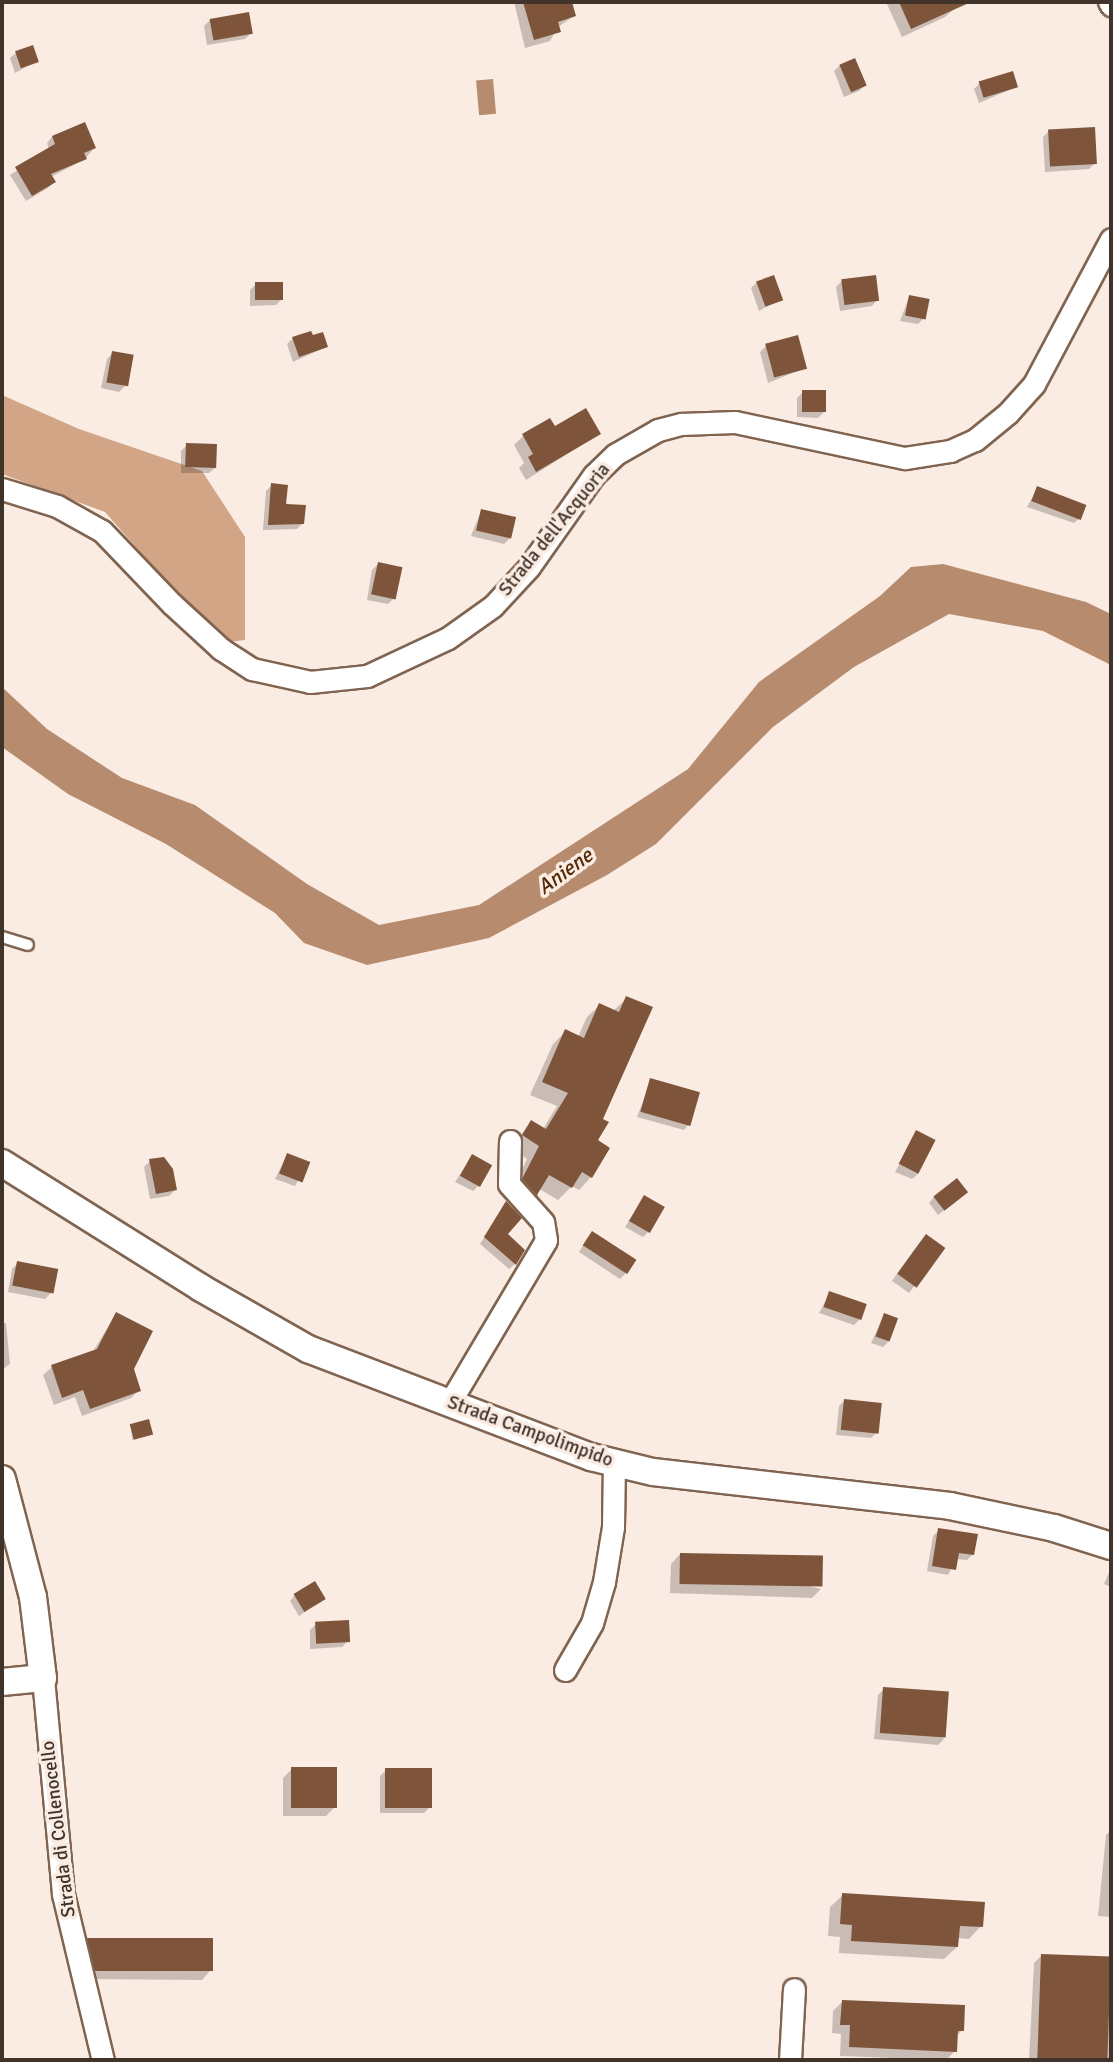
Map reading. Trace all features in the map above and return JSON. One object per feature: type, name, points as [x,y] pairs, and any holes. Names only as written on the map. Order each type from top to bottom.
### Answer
[{"type":"street","name":"Strada dell'Acquoria","points":[[2,489],[57,506],[102,531],[172,604],[221,649],[252,669],[310,682],[367,676],[449,638],[493,606],[529,566],[594,475],[616,454],[658,430],[694,423],[735,422],[905,458],[944,453],[975,440],[998,423],[1034,384],[1111,239]]},
{"type":"street","points":[[450,1402],[546,1241],[543,1222],[509,1184],[510,1141]]},
{"type":"street","name":"Strada Campolimpido","points":[[2,1163],[286,1338],[340,1364],[450,1402],[614,1465],[950,1506],[1106,1539]]},
{"type":"street","points":[[565,1670],[592,1623],[604,1582],[613,1528],[614,1465]]},
{"type":"street","points":[[2,1479],[33,1597],[43,1678],[2,1682]]},
{"type":"street","name":"Strada di Collenocello","points":[[43,1678],[63,1894],[103,2060]]},
{"type":"street","points":[[790,2060],[794,1989]]},
{"type":"lane","points":[[2,937],[28,945]]},
{"type":"shaded area","points":[[2,395],[79,429],[202,471],[245,537],[245,640],[220,643],[105,512],[2,474]]},
{"type":"water","points":[[493,79],[496,114],[479,115],[476,80]]},
{"type":"water","name":"Aniene","points":[[943,564],[1086,602],[1111,614],[1111,665],[1043,631],[949,614],[854,667],[773,727],[656,844],[607,875],[489,938],[367,965],[304,943],[275,913],[166,844],[68,794],[2,747],[2,687],[47,729],[122,778],[195,805],[307,884],[379,925],[479,905],[688,769],[759,682],[880,596],[911,567]]},
{"type":"building","points":[[523,2],[572,2],[576,16],[558,22],[561,32],[534,40]]},
{"type":"building","points":[[899,2],[971,2],[911,29]]},
{"type":"building","points":[[249,12],[253,34],[213,41],[210,19]]},
{"type":"building","points":[[33,45],[39,62],[21,68],[15,51]]},
{"type":"building","points":[[855,58],[867,86],[851,92],[839,65]]},
{"type":"building","points":[[1013,71],[1018,87],[984,98],[979,82]]},
{"type":"building","points":[[85,122],[96,148],[84,153],[87,159],[51,174],[56,182],[32,196],[15,167],[55,144],[52,136]]},
{"type":"building","points":[[1095,127],[1097,164],[1050,166],[1048,129]]},
{"type":"building","points":[[774,275],[783,300],[765,307],[756,281]]},
{"type":"building","points":[[876,275],[879,301],[844,305],[841,279]]},
{"type":"building","points":[[255,282],[283,282],[283,300],[255,300]]},
{"type":"building","points":[[909,295],[930,299],[926,320],[905,316]]},
{"type":"building","points":[[311,331],[313,335],[323,332],[328,347],[299,357],[292,337]]},
{"type":"building","points":[[798,335],[807,369],[774,378],[765,344]]},
{"type":"building","points":[[112,351],[134,355],[128,386],[106,383]]},
{"type":"building","points":[[802,390],[826,390],[826,412],[802,412]]},
{"type":"building","points":[[586,408],[601,434],[536,472],[528,457],[533,454],[522,434],[550,418],[555,426]]},
{"type":"building","points":[[186,443],[217,444],[216,468],[185,467]]},
{"type":"building","points":[[271,483],[288,485],[286,504],[306,505],[304,524],[268,525]]},
{"type":"building","points":[[1037,486],[1086,505],[1081,520],[1031,501]]},
{"type":"building","points":[[481,509],[516,517],[511,539],[476,530]]},
{"type":"building","points":[[378,562],[402,567],[396,599],[371,594]]},
{"type":"building","points":[[626,996],[653,1007],[603,1119],[609,1122],[598,1140],[610,1148],[592,1178],[582,1172],[572,1188],[549,1175],[537,1195],[539,1198],[522,1179],[539,1146],[522,1135],[531,1120],[546,1129],[568,1093],[542,1082],[565,1029],[584,1038],[599,1003],[619,1012]]},
{"type":"building","points":[[650,1078],[700,1092],[690,1126],[640,1112]]},
{"type":"building","points":[[916,1130],[936,1140],[918,1174],[899,1164]]},
{"type":"building","points":[[287,1153],[310,1162],[302,1182],[279,1174]]},
{"type":"building","points":[[472,1154],[492,1165],[480,1187],[460,1176]]},
{"type":"building","points":[[164,1157],[173,1169],[177,1190],[156,1194],[149,1159]]},
{"type":"building","points":[[957,1178],[968,1192],[944,1211],[933,1196]]},
{"type":"building","points":[[644,1195],[665,1207],[650,1233],[629,1221]]},
{"type":"building","points":[[506,1201],[522,1218],[508,1234],[525,1250],[516,1265],[484,1237]]},
{"type":"building","points":[[592,1231],[636,1260],[627,1274],[583,1245]]},
{"type":"building","points":[[926,1234],[945,1248],[917,1288],[897,1274]]},
{"type":"building","points":[[17,1261],[58,1269],[53,1294],[12,1286]]},
{"type":"building","points":[[829,1291],[867,1304],[861,1320],[823,1307]]},
{"type":"building","points":[[116,1312],[153,1331],[134,1369],[141,1391],[90,1409],[83,1390],[62,1398],[51,1365],[97,1349]]},
{"type":"building","points":[[884,1313],[898,1318],[890,1342],[875,1336]]},
{"type":"building","points":[[844,1399],[882,1403],[879,1434],[841,1430]]},
{"type":"building","points":[[149,1419],[153,1434],[134,1440],[130,1424]]},
{"type":"building","points":[[938,1528],[978,1534],[974,1555],[959,1553],[956,1570],[932,1566]]},
{"type":"building","points":[[680,1553],[823,1555],[822,1586],[679,1584]]},
{"type":"building","points":[[315,1581],[326,1599],[304,1612],[294,1594]]},
{"type":"building","points":[[349,1620],[350,1642],[316,1644],[315,1622]]},
{"type":"building","points":[[883,1687],[949,1692],[946,1737],[880,1733]]},
{"type":"building","points":[[291,1767],[337,1767],[337,1808],[291,1808]]},
{"type":"building","points":[[385,1768],[432,1768],[432,1808],[385,1808]]},
{"type":"building","points":[[842,1893],[985,1902],[983,1927],[960,1926],[958,1947],[851,1941],[852,1925],[840,1924]]},
{"type":"building","points":[[87,1938],[213,1938],[213,1971],[87,1971]]},
{"type":"building","points":[[1041,1954],[1111,1956],[1107,2060],[1037,2060]]},
{"type":"building","points":[[842,2000],[965,2005],[964,2031],[958,2031],[957,2052],[849,2047],[850,2025],[840,2025]]}]
